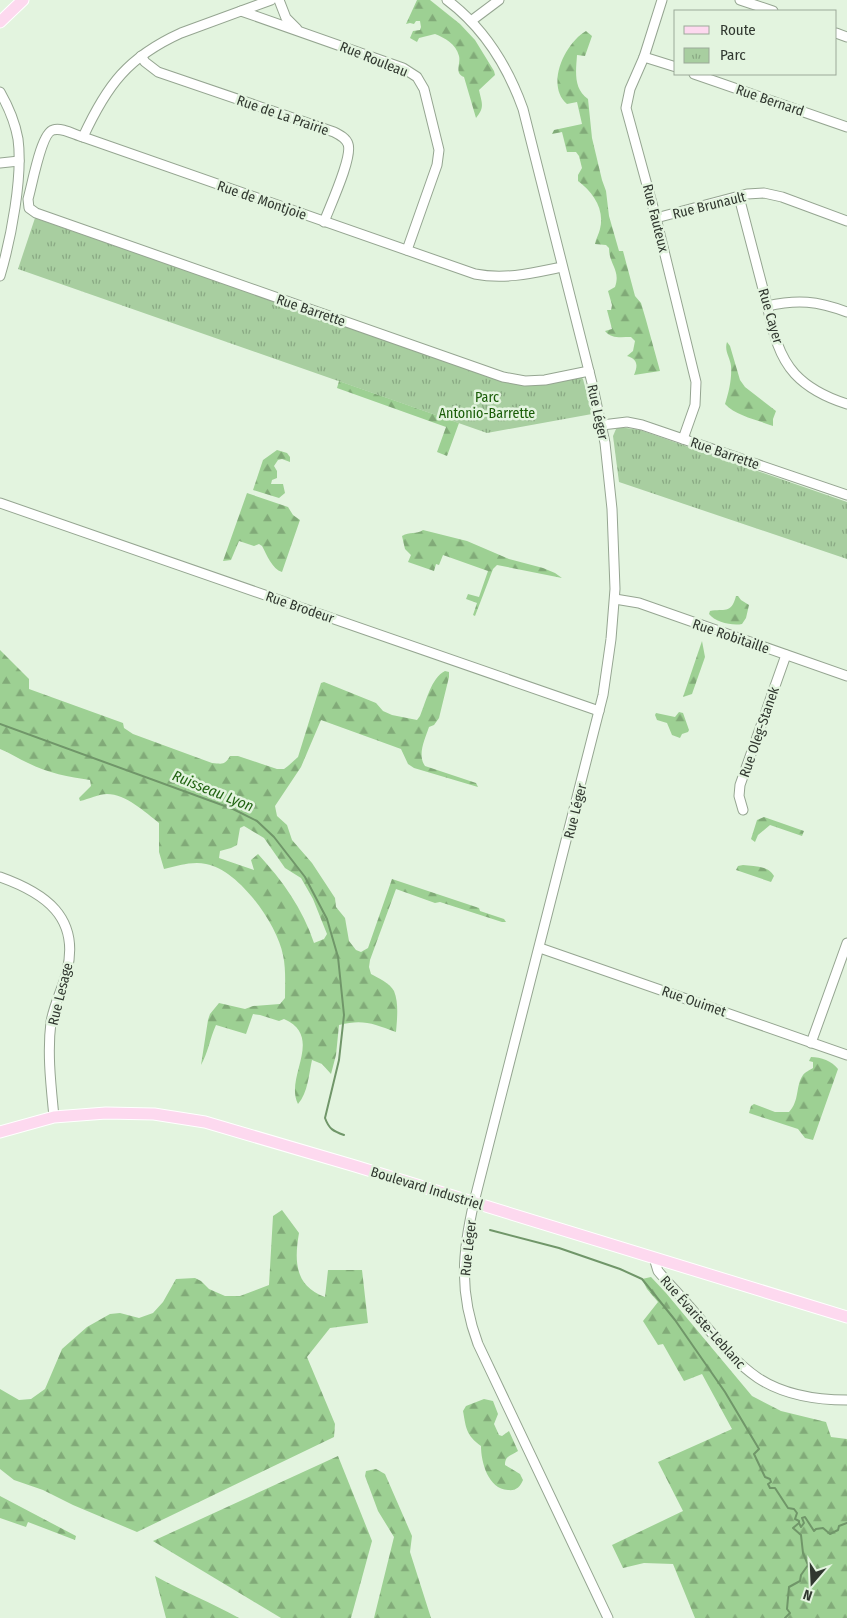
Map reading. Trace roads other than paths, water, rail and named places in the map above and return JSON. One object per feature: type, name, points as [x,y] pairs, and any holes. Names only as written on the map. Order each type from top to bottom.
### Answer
[{"type":"main road","points":[[0,22],[23,0]]},
{"type":"main road","name":"Boulevard Industriel","points":[[0,1132],[54,1117],[88,1114],[154,1114],[186,1118],[275,1142],[847,1317]]},
{"type":"street","points":[[83,137],[110,86],[142,56],[174,36],[271,0]]},
{"type":"street","name":"Rue Rouleau","points":[[279,0],[286,18],[301,32]]},
{"type":"street","name":"Rue Léger","points":[[447,0],[471,22],[491,46],[518,97],[602,425],[612,505],[615,598],[607,674],[540,948],[474,1202],[466,1242],[463,1275],[466,1305],[473,1331],[608,1618]]},
{"type":"street","points":[[471,22],[499,0]]},
{"type":"street","name":"Rue Fauteux","points":[[662,0],[644,56],[630,89],[626,108],[656,218],[696,382],[696,405],[683,439]]},
{"type":"street","points":[[740,0],[769,10]]},
{"type":"street","name":"Rue Rouleau","points":[[241,11],[403,68],[411,72],[421,82],[438,141],[438,158],[407,250]]},
{"type":"street","name":"Rue de La Prairie","points":[[142,56],[145,62],[158,72],[334,132],[346,140],[349,147],[347,161],[324,222]]},
{"type":"street","points":[[644,56],[674,67]]},
{"type":"street","name":"Rue Bernard","points":[[697,75],[847,127]]},
{"type":"street","points":[[0,92],[15,126],[18,137],[19,160],[15,203],[0,276]]},
{"type":"street","name":"Rue de Montjoie","points":[[36,214],[29,208],[28,199],[46,136],[56,129],[462,270],[487,276],[523,275],[562,266]]},
{"type":"street","points":[[0,163],[19,160]]},
{"type":"street","name":"Rue Brunault","points":[[656,218],[755,193],[773,194],[847,221]]},
{"type":"street","name":"Rue Cayer","points":[[739,197],[778,346],[796,374],[820,393],[847,404]]},
{"type":"street","name":"Rue Barrette","points":[[36,214],[503,377],[525,381],[545,380],[588,370]]},
{"type":"street","points":[[767,306],[805,301],[847,312]]},
{"type":"street","name":"Rue Barrette","points":[[602,425],[633,422],[847,495]]},
{"type":"street","name":"Rue Brodeur","points":[[0,503],[599,711]]},
{"type":"street","name":"Rue Robitaille","points":[[615,598],[639,603],[847,676]]},
{"type":"street","name":"Rue Oleg-Stanek","points":[[743,810],[739,796],[740,785],[786,655]]},
{"type":"street","name":"Rue Lesage","points":[[0,877],[30,890],[50,903],[62,919],[68,935],[70,953],[50,1030],[54,1117]]},
{"type":"street","points":[[811,1043],[847,943]]},
{"type":"street","name":"Rue Ouimet","points":[[540,948],[847,1055]]},
{"type":"street","name":"Rue Évariste-Leblanc","points":[[654,1258],[658,1272],[720,1344],[758,1378],[776,1387],[802,1395],[824,1399],[847,1400]]},
{"type":"waterway","name":"Ruisseau Lyon","points":[[0,724],[233,809],[257,821],[274,837],[305,877],[327,919],[338,957],[344,1015],[339,1060],[325,1118],[332,1129],[344,1135]]},
{"type":"waterway","points":[[490,1230],[559,1248],[620,1269],[642,1279],[675,1320],[725,1392],[759,1449],[754,1454],[765,1477],[770,1479],[771,1482],[768,1484],[770,1488],[775,1488],[788,1508],[794,1509],[797,1513],[795,1519],[799,1523],[793,1528],[801,1535],[803,1553],[808,1565],[801,1575],[800,1581],[789,1587],[787,1609],[790,1613],[785,1618]]},
{"type":"waterway","points":[[799,1523],[801,1527],[804,1523],[802,1518],[805,1517],[814,1531],[823,1528],[830,1534],[838,1530],[839,1526],[847,1523]]},
{"type":"park label","name":"Parc Antonio-Barrette","points":[[487,406]]}]
